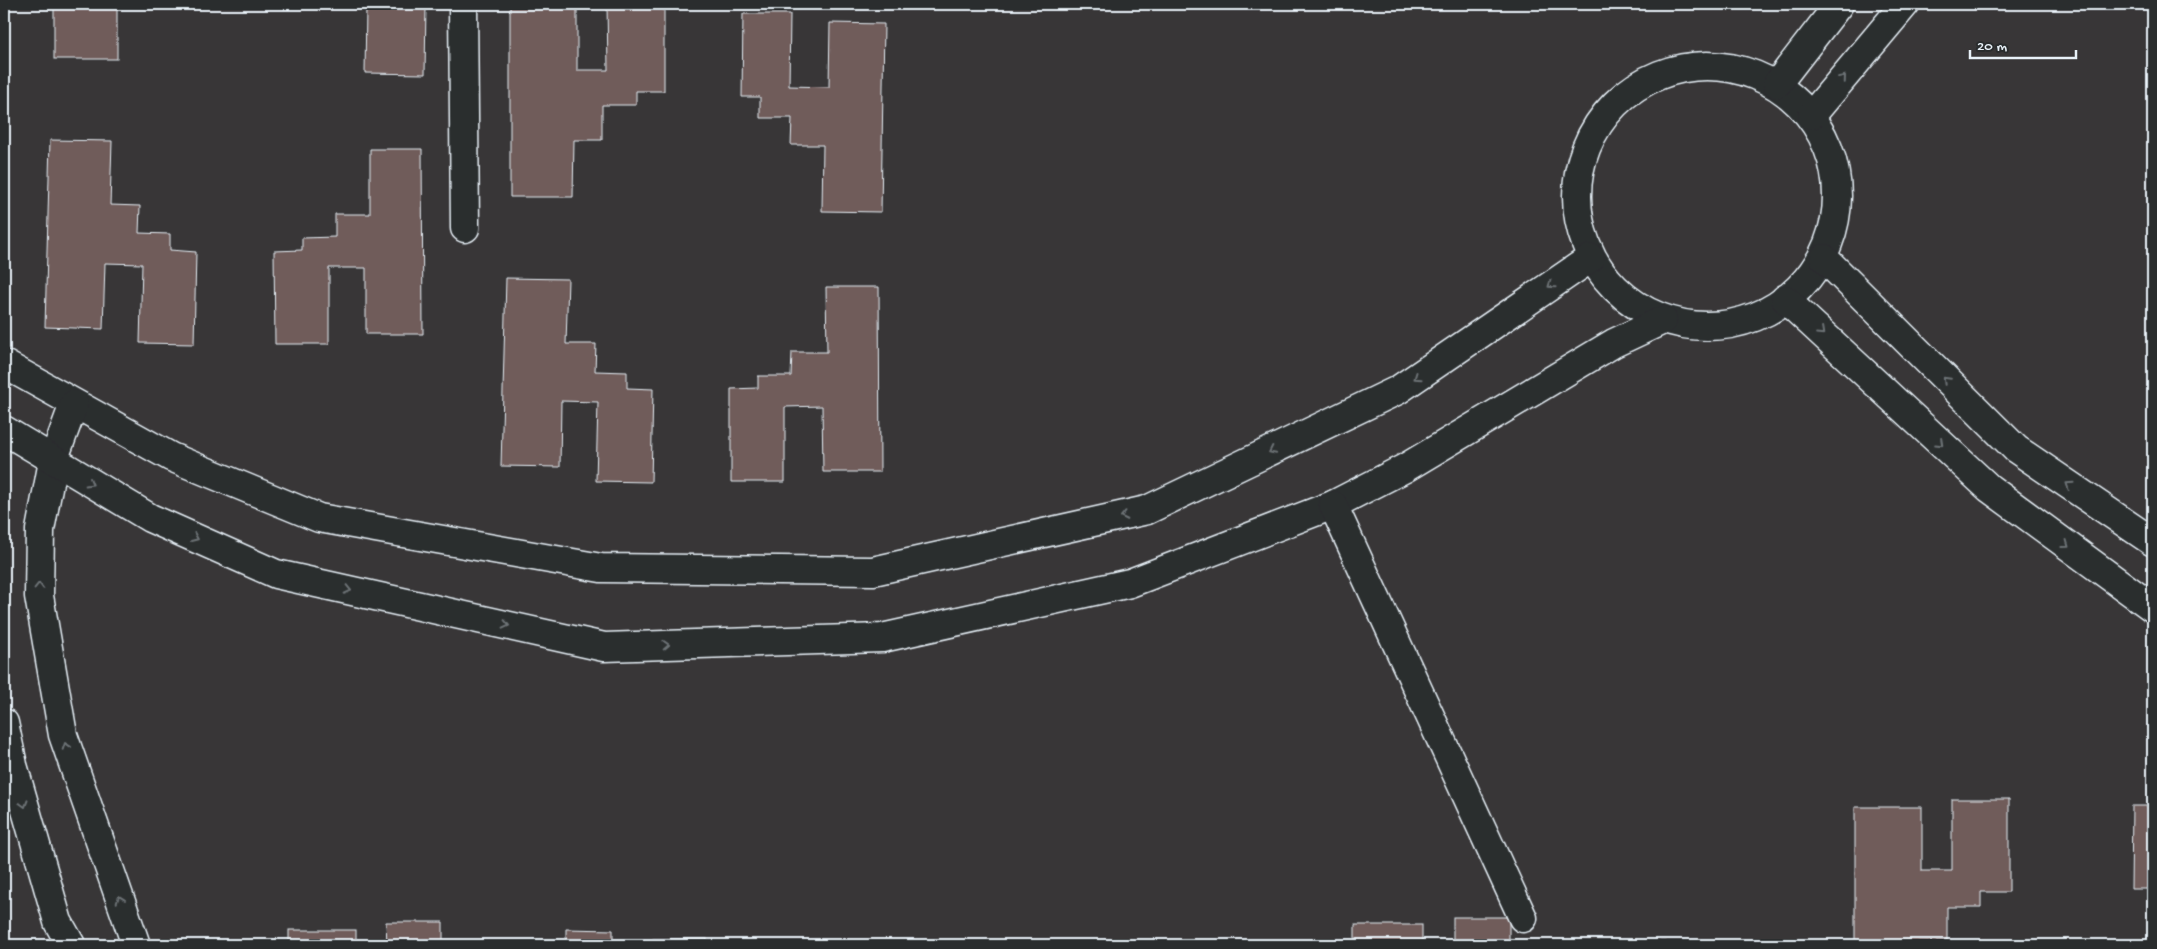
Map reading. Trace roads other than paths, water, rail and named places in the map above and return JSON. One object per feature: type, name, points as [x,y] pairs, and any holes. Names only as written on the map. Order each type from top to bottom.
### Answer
[{"type":"street","points":[[463,4],[465,228]]},
{"type":"street","points":[[1777,84],[1839,4]]},
{"type":"street","points":[[1812,115],[1905,4]]},
{"type":"street","points":[[1715,64],[1777,84],[1812,115],[1834,156],[1840,201],[1824,258],[1785,299],[1750,321],[1705,328],[1663,320],[1623,297],[1591,258],[1576,214],[1580,160],[1600,120],[1632,88],[1669,70],[1715,64]]},
{"type":"street","points":[[6,371],[74,404],[171,457],[319,518],[601,568],[873,571],[1148,510],[1398,390],[1591,258]]},
{"type":"street","points":[[1824,258],[2016,449],[2153,542]]},
{"type":"street","points":[[1785,299],[1989,488],[2153,608]]},
{"type":"street","points":[[4,430],[150,518],[276,574],[604,647],[882,638],[1130,583],[1333,505],[1406,468],[1614,343],[1663,320]]},
{"type":"street","points":[[74,404],[53,461],[40,530],[38,596],[63,735],[136,945]]},
{"type":"street","points":[[1333,505],[1523,918]]},
{"type":"street","points":[[4,723],[13,765],[58,922],[71,945]]}]
